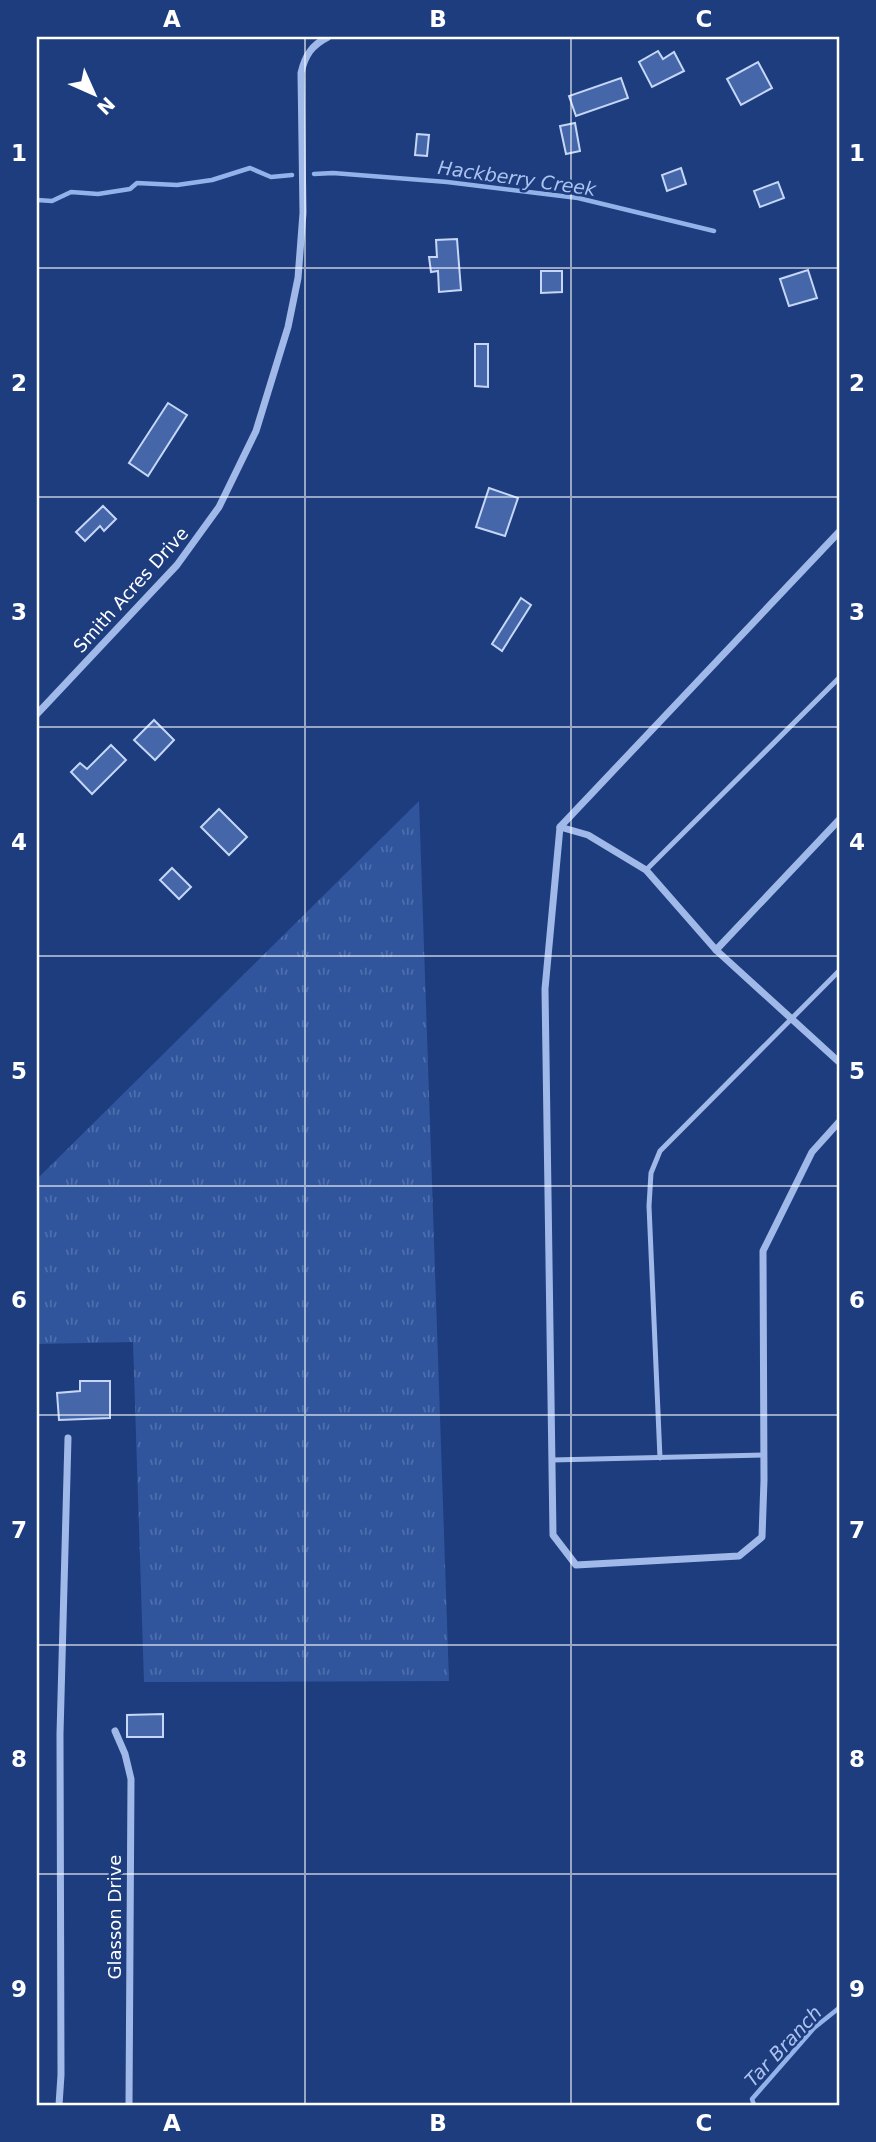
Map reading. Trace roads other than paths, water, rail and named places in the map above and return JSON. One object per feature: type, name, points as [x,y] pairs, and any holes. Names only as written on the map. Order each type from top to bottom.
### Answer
[{"type":"street","name":"Smith Acres Drive","points":[[37,714],[177,565],[219,507],[256,431],[288,327],[299,278],[303,213],[301,73],[308,51],[317,42],[328,37]]},
{"type":"street","points":[[839,532],[560,827],[545,989],[553,1535],[576,1565],[739,1556],[762,1537],[763,1251],[812,1152],[839,1122]]},
{"type":"street","points":[[716,950],[839,820]]},
{"type":"street","points":[[560,827],[588,835],[646,870],[716,950],[839,1062]]},
{"type":"street","points":[[59,2105],[60,1734],[68,1438]]},
{"type":"street","name":"Glasson Drive","points":[[115,1731],[125,1754],[131,1779],[130,2105]]},
{"type":"lane","points":[[646,870],[839,678]]},
{"type":"lane","points":[[660,1458],[649,1206],[651,1173],[660,1151],[839,971]]},
{"type":"lane","points":[[552,1460],[764,1455]]},
{"type":"waterway","name":"Hackberry Creek","points":[[37,200],[52,201],[71,192],[98,194],[130,189],[137,183],[177,185],[212,180],[250,168],[271,177],[292,175]]},
{"type":"waterway","name":"Hackberry Creek","points":[[314,174],[333,173],[447,182],[578,198],[714,231]]},
{"type":"waterway","name":"Tar Branch","points":[[754,2105],[752,2099],[814,2028],[839,2008]]}]
